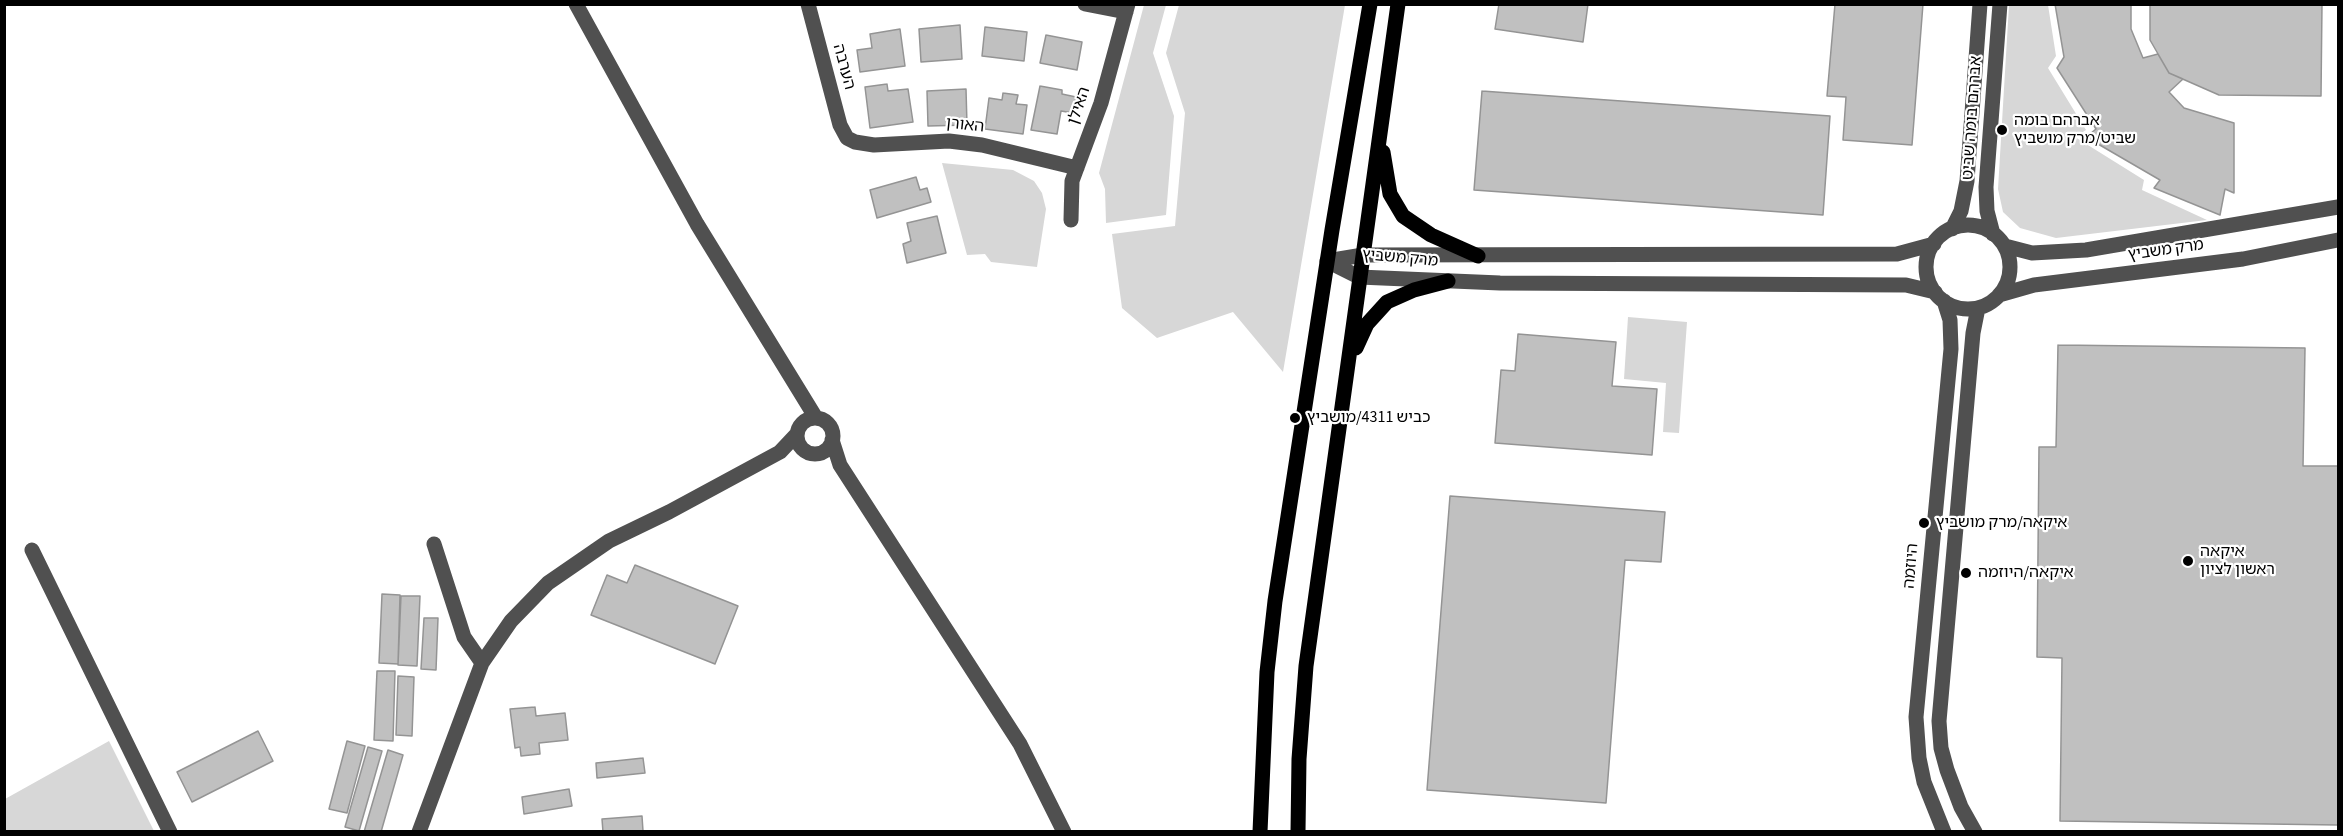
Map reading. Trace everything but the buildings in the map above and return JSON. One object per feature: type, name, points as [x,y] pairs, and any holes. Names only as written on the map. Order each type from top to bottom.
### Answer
[{"type":"main road","points":[[1260,831],[1261,763],[1270,642],[1327,261],[1370,4]]},
{"type":"main road","points":[[1298,831],[1299,759],[1306,666],[1398,4]]},
{"type":"main road","points":[[1380,129],[1390,194],[1403,216],[1431,235],[1478,256]]},
{"type":"main road","points":[[1349,367],[1367,324],[1376,311],[1399,296],[1448,281]]},
{"type":"street","points":[[576,4],[697,224],[805,403],[810,419]]},
{"type":"street","points":[[1085,4],[1127,8]]},
{"type":"street","name":"אברהם בומה שביט","points":[[1952,229],[1961,211],[1967,181],[1980,4]]},
{"type":"street","name":"אברהם בומה שביט","points":[[1993,234],[1988,218],[1986,187],[2000,4]]},
{"type":"street","name":"הערבה","points":[[812,5],[840,125],[847,138]]},
{"type":"street","name":"האילן","points":[[1071,220],[1072,181],[1101,103],[1127,8]]},
{"type":"street","name":"האורן","points":[[847,138],[855,142],[874,145],[929,141],[971,144],[1077,168]]},
{"type":"street","name":"מרק משביץ","points":[[2005,246],[2045,254],[2086,250],[2338,207]]},
{"type":"street","points":[[1952,229],[1968,225],[1980,227],[1993,234],[2005,246],[2010,267],[2009,278],[2000,295]]},
{"type":"street","name":"מרק משביץ","points":[[1327,261],[1363,255],[1897,254],[1934,244],[1952,229]]},
{"type":"street","name":"מרק משביץ","points":[[1327,261],[1359,277],[1448,281],[1741,286],[1906,285],[1940,297],[1958,308],[1978,308],[2000,295],[2034,285],[2243,259],[2338,240]]},
{"type":"street","points":[[1934,244],[1927,268],[1940,297]]},
{"type":"street","name":"היוזמה","points":[[1940,297],[1950,321],[1951,349],[1916,717],[1918,758],[1924,782],[1944,831]]},
{"type":"street","points":[[1975,831],[1961,807],[1947,770],[1941,748],[1940,721],[1973,333],[1978,308]]},
{"type":"street","points":[[419,831],[482,663],[511,621],[548,583],[609,540],[669,512],[780,452],[810,419]]},
{"type":"street","points":[[810,419],[827,423],[840,465],[1020,744],[1064,831]]},
{"type":"street","points":[[796,435],[804,451]]},
{"type":"street","points":[[820,454],[825,451],[832,440]]},
{"type":"street","points":[[780,452],[804,451],[820,454],[840,465]]},
{"type":"street","points":[[434,544],[464,637],[482,663]]},
{"type":"street","points":[[32,549],[170,831]]},
{"type":"shaded area","points":[[1144,5],[1166,5],[1153,53],[1174,116],[1166,215],[1106,223],[1105,189],[1099,173]]},
{"type":"shaded area","points":[[1179,5],[1345,5],[1283,372],[1233,312],[1157,338],[1122,308],[1112,234],[1175,226],[1185,113],[1166,53]]},
{"type":"shaded area","points":[[2009,5],[2048,5],[2056,56],[2048,68],[2086,130],[2075,137],[2144,180],[2142,190],[2207,220],[2056,238],[2020,228],[2003,212],[1998,189]]},
{"type":"shaded area","points":[[942,163],[1013,170],[1034,181],[1042,193],[1046,209],[1037,267],[991,262],[985,254],[967,255]]},
{"type":"shaded area","points":[[1628,317],[1687,322],[1679,433],[1663,432],[1666,383],[1624,379]]},
{"type":"shaded area","points":[[109,741],[154,831],[5,831],[5,799]]},
{"type":"place","name":"אברהם בומה שביט/מרק מושביץ","points":[[2002,130]]},
{"type":"place","name":"כביש 4311/מושביץ","points":[[1295,418]]},
{"type":"place","name":"איקאה/מרק מושביץ","points":[[1924,523]]},
{"type":"place","name":"איקאה ראשון לציון","points":[[2188,561]]},
{"type":"place","name":"איקאה/היוזמה","points":[[1966,573]]}]
